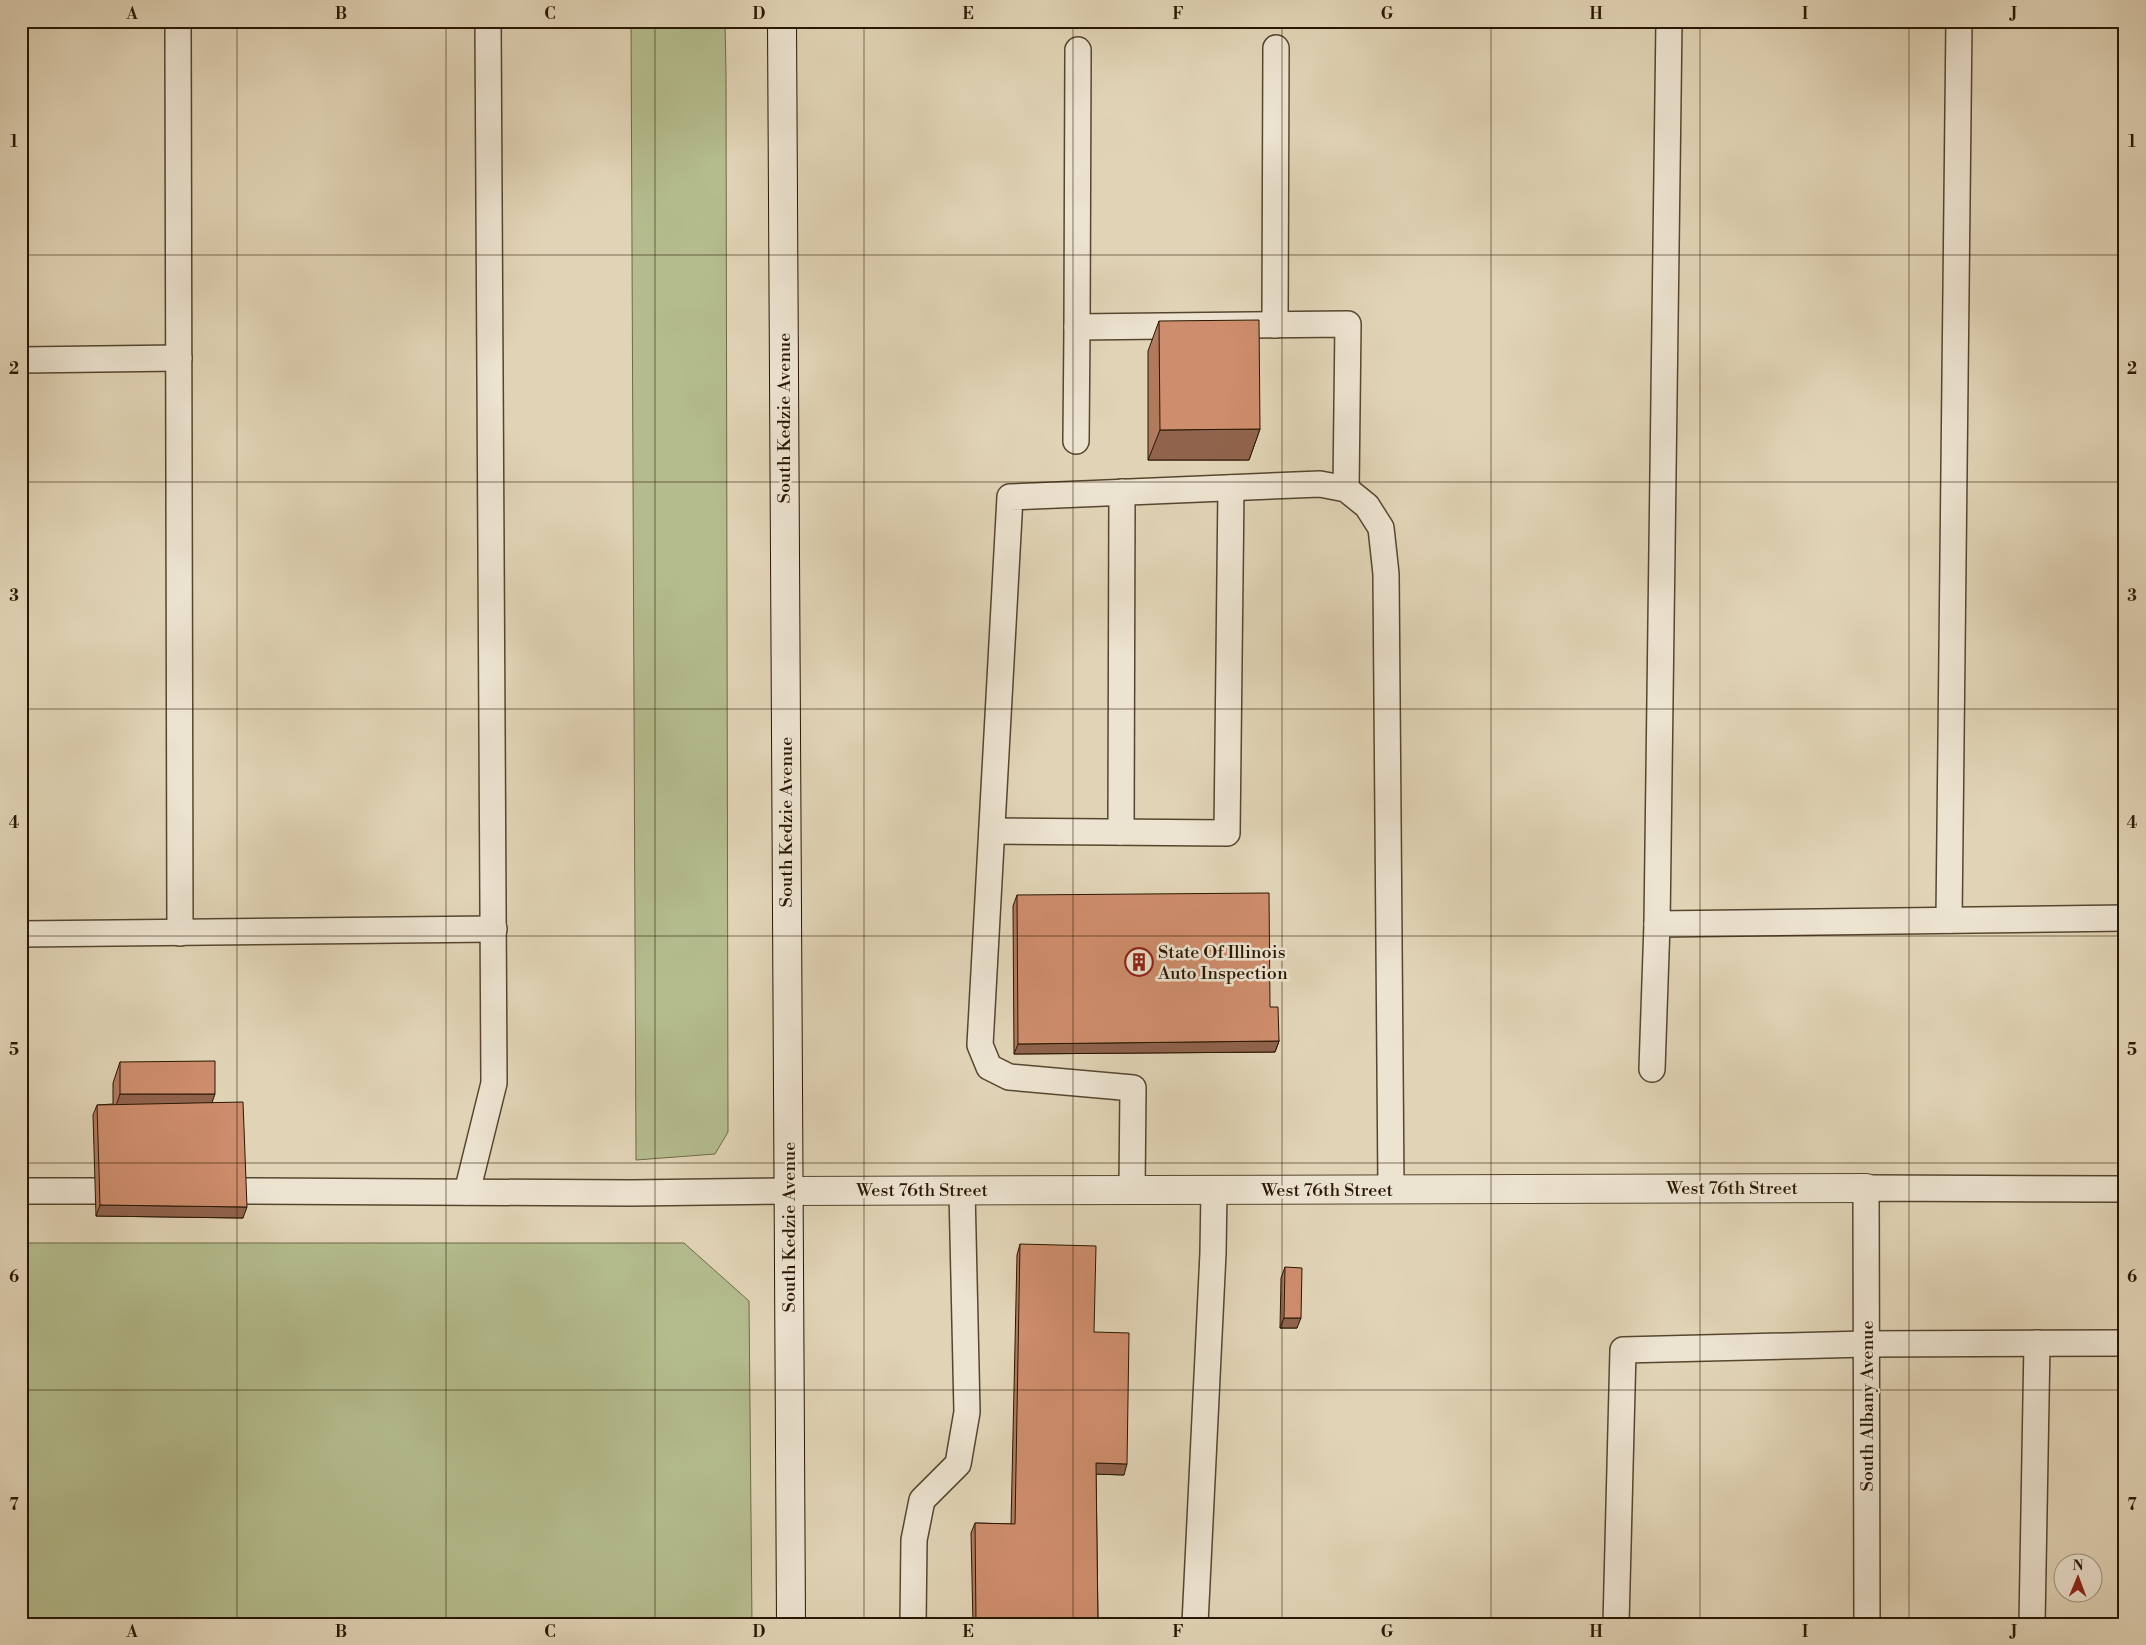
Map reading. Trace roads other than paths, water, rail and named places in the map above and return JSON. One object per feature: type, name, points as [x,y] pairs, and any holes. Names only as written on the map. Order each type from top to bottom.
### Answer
[{"type":"main road","name":"South Kedzie Avenue","points":[[782,21],[791,1624]]},
{"type":"main road","name":"West 76th Street","points":[[789,1191],[1866,1188]]},
{"type":"lane","points":[[178,21],[180,933]]},
{"type":"lane","points":[[467,1192],[494,1083],[488,21]]},
{"type":"lane","points":[[1652,1069],[1657,924],[1669,21]]},
{"type":"lane","points":[[1949,920],[1959,21]]},
{"type":"lane","points":[[1275,325],[1276,48]]},
{"type":"lane","points":[[1076,441],[1078,50]]},
{"type":"lane","points":[[1076,327],[1348,324],[1346,489]]},
{"type":"lane","points":[[21,360],[179,358]]},
{"type":"lane","points":[[1132,1190],[1133,1088],[1009,1077],[989,1067],[980,1044],[1010,497],[1320,484],[1346,489],[1367,506],[1381,528],[1386,574],[1391,1190]]},
{"type":"lane","points":[[992,831],[1227,832],[1230,488]]},
{"type":"lane","points":[[1121,832],[1122,492]]},
{"type":"lane","points":[[1657,924],[2125,918]]},
{"type":"lane","points":[[21,934],[494,929]]},
{"type":"lane","points":[[1866,1188],[2125,1189]]},
{"type":"lane","name":"South Albany Avenue","points":[[1866,1188],[1867,1624]]},
{"type":"lane","points":[[913,1624],[914,1540],[922,1500],[958,1464],[967,1412],[962,1190]]},
{"type":"lane","points":[[1195,1624],[1213,1263],[1214,1190]]},
{"type":"lane","points":[[21,1191],[95,1191]]},
{"type":"lane","points":[[242,1191],[631,1193],[789,1191]]},
{"type":"lane","points":[[2032,1624],[2037,1343]]},
{"type":"lane","points":[[1616,1624],[1623,1350],[1866,1344],[2125,1343]]},
{"type":"place","name":"State Of Illinois Auto Inspection","points":[[1139,962]]}]
